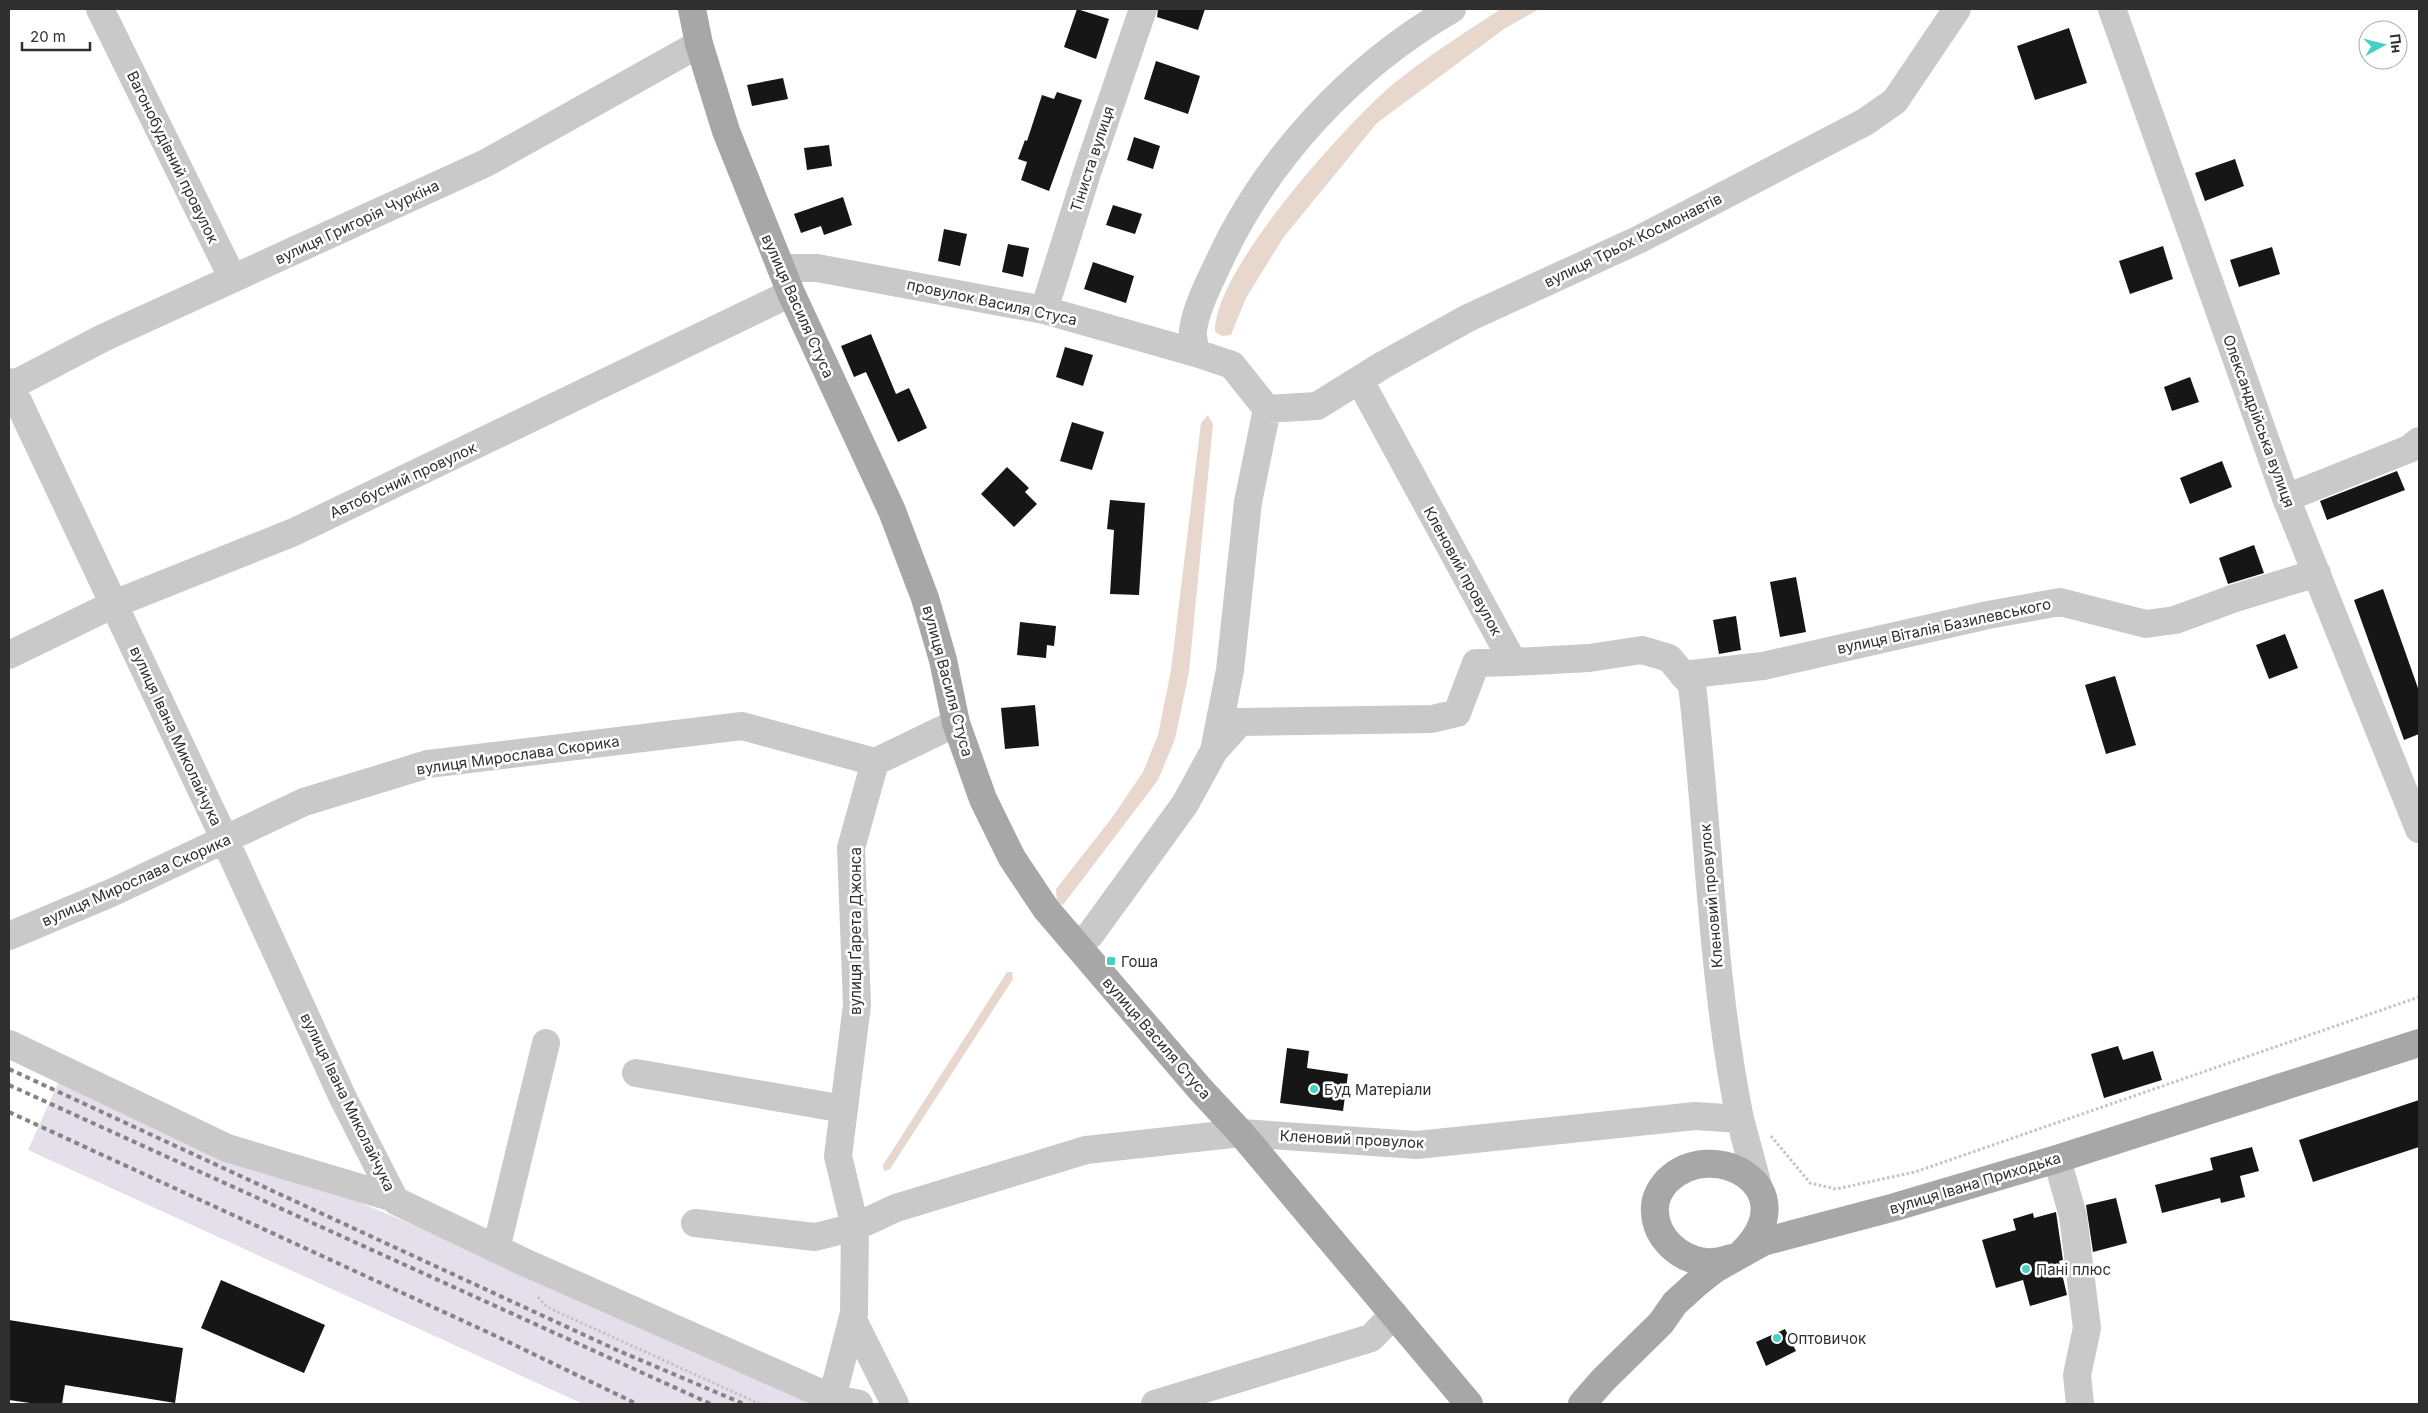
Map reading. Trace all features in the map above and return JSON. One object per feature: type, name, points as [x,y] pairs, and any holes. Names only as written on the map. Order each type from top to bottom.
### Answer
[{"type":"main road","name":"вулиця Василя Стуса","points":[[692,9],[699,44],[726,130],[791,293],[892,511],[925,598],[943,660],[956,724],[983,799],[1012,858],[1046,909],[1241,1132],[1469,1404]]},
{"type":"main road","name":"вулиця Івана Приходька","points":[[1582,1404],[1603,1380],[1661,1323],[1675,1304],[1715,1268],[1764,1242],[1895,1207],[2057,1159],[2419,1043]]},
{"type":"main road","points":[[1761,1192],[1765,1209],[1762,1226],[1754,1240],[1737,1255],[1706,1262],[1685,1256],[1664,1240],[1658,1229],[1655,1205],[1664,1185],[1674,1175],[1686,1169],[1713,1164],[1738,1170],[1761,1192],[1780,1211],[1790,1215],[1836,1222]]},
{"type":"main road","points":[[1674,1248],[1681,1278],[1675,1304]]},
{"type":"street","name":"Вагонобудівний провулок","points":[[100,9],[233,279]]},
{"type":"street","name":"Тіниста вулиця","points":[[1044,310],[1087,173],[1143,9]]},
{"type":"street","points":[[1196,353],[1193,331],[1207,287],[1228,240],[1253,199],[1281,161],[1314,118],[1374,64],[1428,23],[1452,9]]},
{"type":"street","name":"вулиця Трьох Космонавтів","points":[[1267,409],[1317,406],[1383,365],[1468,318],[1640,239],[1865,122],[1895,101],[1957,9]]},
{"type":"street","name":"Олександрійська вулиця","points":[[2112,9],[2286,498],[2316,574],[2411,784],[2419,829]]},
{"type":"street","name":"вулиця Григорія Чуркіна","points":[[9,385],[105,338],[486,163],[699,44]]},
{"type":"street","name":"провулок Василя Стуса","points":[[781,268],[818,268],[1044,310],[1196,353],[1232,365],[1267,409]]},
{"type":"street","name":"Автобусний провулок","points":[[9,656],[114,604],[294,532],[791,293]]},
{"type":"street","name":"Кленовий провулок","points":[[695,1223],[815,1237],[855,1227],[896,1208],[1086,1150],[1241,1132],[1417,1145],[1695,1116],[1740,1119],[1732,1077],[1718,971],[1692,685],[1669,658],[1642,650],[1589,658],[1513,662],[1360,381]]},
{"type":"street","name":"вулиця Івана Миколайчука","points":[[9,385],[225,840],[343,1098],[394,1198]]},
{"type":"street","points":[[1214,751],[1230,670],[1248,502],[1267,409]]},
{"type":"street","points":[[2286,498],[2409,449],[2419,441]]},
{"type":"street","name":"вулиця Віталія Базилевського","points":[[1683,675],[1763,666],[1988,615],[2060,602],[2146,624],[2175,620],[2235,598],[2316,574]]},
{"type":"street","points":[[1075,943],[1090,935],[1185,804],[1214,751],[1240,722],[1432,719],[1457,713],[1476,663],[1513,662]]},
{"type":"street","points":[[875,762],[956,724]]},
{"type":"street","name":"вулиця Мирослава Скорика","points":[[9,936],[111,893],[304,802],[428,764],[742,726],[875,762]]},
{"type":"street","name":"вулиця Ґарета Джонса","points":[[832,1398],[853,1320],[855,1227],[838,1156],[857,1006],[852,848],[875,762]]},
{"type":"street","points":[[496,1249],[546,1043]]},
{"type":"street","points":[[9,1044],[227,1148],[394,1198],[396,1201],[496,1249],[832,1398],[859,1404]]},
{"type":"street","points":[[636,1073],[844,1109]]},
{"type":"street","points":[[1740,1119],[1761,1192]]},
{"type":"street","points":[[2057,1159],[2073,1216],[2087,1328],[2077,1375],[2080,1404]]},
{"type":"street","points":[[1155,1404],[1371,1338],[1394,1314]]},
{"type":"street","points":[[853,1320],[895,1404]]},
{"type":"path","points":[[1768,1131],[1778,1146],[1810,1183],[1836,1189],[1915,1172],[2419,997]]},
{"type":"path","points":[[534,1292],[547,1307],[760,1404]]},
{"type":"shaded area","points":[[1501,9],[1539,9],[1504,29],[1377,123],[1283,238],[1246,298],[1231,335],[1222,336],[1215,332],[1220,306],[1235,273],[1285,201],[1344,132],[1392,85],[1459,36]]},
{"type":"shaded area","points":[[1208,415],[1213,424],[1189,672],[1175,739],[1158,780],[1063,905],[1057,903],[1056,889],[1111,819],[1143,772],[1158,735],[1171,670],[1201,423]]},
{"type":"shaded area","points":[[1007,972],[1012,972],[1013,979],[890,1169],[884,1171],[883,1165]]},
{"type":"shaded area","points":[[61,1077],[840,1404],[583,1404],[28,1150]]},
{"type":"building","points":[[1077,9],[1109,19],[1096,59],[1064,47]]},
{"type":"building","points":[[1158,9],[1205,9],[1198,30],[1157,17]]},
{"type":"building","points":[[2069,28],[2087,83],[2035,100],[2017,46]]},
{"type":"building","points":[[1156,61],[1200,76],[1188,114],[1144,99]]},
{"type":"building","points":[[783,78],[788,99],[752,106],[747,85]]},
{"type":"building","points":[[1057,92],[1082,100],[1049,191],[1021,180],[1027,162],[1018,159],[1025,140],[1027,141],[1042,95],[1054,99]]},
{"type":"building","points":[[1134,137],[1160,146],[1153,169],[1127,160]]},
{"type":"building","points":[[829,145],[832,166],[807,170],[804,148]]},
{"type":"building","points":[[2235,159],[2244,186],[2205,201],[2195,173]]},
{"type":"building","points":[[843,197],[852,225],[824,235],[821,226],[801,233],[794,214]]},
{"type":"building","points":[[1113,205],[1142,214],[1135,234],[1106,225]]},
{"type":"building","points":[[944,229],[967,234],[960,266],[938,261]]},
{"type":"building","points":[[1008,244],[1029,248],[1023,277],[1002,272]]},
{"type":"building","points":[[2163,246],[2173,279],[2130,294],[2119,261]]},
{"type":"building","points":[[2272,247],[2280,274],[2239,287],[2230,260]]},
{"type":"building","points":[[1093,262],[1134,276],[1126,303],[1084,289]]},
{"type":"building","points":[[871,334],[896,394],[909,388],[927,428],[898,442],[866,372],[854,377],[841,346]]},
{"type":"building","points":[[1065,347],[1093,355],[1083,386],[1056,377]]},
{"type":"building","points":[[2190,377],[2199,402],[2172,411],[2164,387]]},
{"type":"building","points":[[1072,422],[1104,432],[1092,470],[1060,461]]},
{"type":"building","points":[[2222,461],[2232,487],[2190,504],[2180,478]]},
{"type":"building","points":[[1007,467],[1029,488],[1025,492],[1037,504],[1014,527],[981,494]]},
{"type":"building","points":[[2397,471],[2405,490],[2327,520],[2320,501]]},
{"type":"building","points":[[1110,500],[1145,503],[1139,595],[1110,594],[1114,530],[1107,529]]},
{"type":"building","points":[[2254,545],[2264,573],[2228,584],[2219,558]]},
{"type":"building","points":[[1796,577],[1806,632],[1780,637],[1770,582]]},
{"type":"building","points":[[2383,589],[2419,691],[2419,734],[2404,740],[2354,600]]},
{"type":"building","points":[[1736,616],[1741,650],[1719,654],[1713,620]]},
{"type":"building","points":[[1020,622],[1056,626],[1054,646],[1047,645],[1046,658],[1017,655]]},
{"type":"building","points":[[2285,634],[2298,668],[2269,679],[2256,645]]},
{"type":"building","points":[[2115,676],[2136,745],[2106,754],[2085,685]]},
{"type":"building","points":[[1035,705],[1039,746],[1005,749],[1001,708]]},
{"type":"building","points":[[2118,1046],[2123,1060],[2153,1051],[2162,1080],[2104,1098],[2091,1054]]},
{"type":"building","name":"Буд Матерiали","points":[[1287,1048],[1309,1051],[1307,1068],[1348,1074],[1343,1111],[1280,1103]]},
{"type":"building","points":[[2419,1100],[2419,1147],[2313,1182],[2299,1140]]},
{"type":"building","points":[[2252,1147],[2259,1171],[2240,1176],[2245,1197],[2221,1203],[2220,1198],[2162,1213],[2155,1185],[2213,1170],[2210,1158]]},
{"type":"building","points":[[2116,1198],[2127,1243],[2093,1252],[2086,1205]]},
{"type":"building","name":"Пані плюс","points":[[2056,1212],[2063,1260],[2059,1261],[2067,1295],[2030,1306],[2023,1280],[1996,1288],[1982,1240],[2016,1230],[2013,1219],[2033,1213],[2034,1218]]},
{"type":"building","points":[[221,1280],[325,1325],[304,1373],[201,1328]]},
{"type":"building","points":[[9,1320],[183,1348],[175,1403],[65,1385],[62,1404],[37,1404],[9,1400]]},
{"type":"building","name":"Оптовичок","points":[[1785,1329],[1796,1351],[1766,1366],[1756,1342]]},
{"type":"railway","points":[[9,1069],[619,1351],[744,1404]]},
{"type":"railway","points":[[9,1085],[711,1404]]},
{"type":"railway","points":[[9,1112],[496,1336],[637,1404]]},
{"type":"place","name":"Гоша","points":[[1111,961]]},
{"type":"place","name":"Буд Матерiали","points":[[1314,1089]]},
{"type":"place","name":"Пані плюс","points":[[2026,1269]]},
{"type":"place","name":"Оптовичок","points":[[1777,1338]]}]
